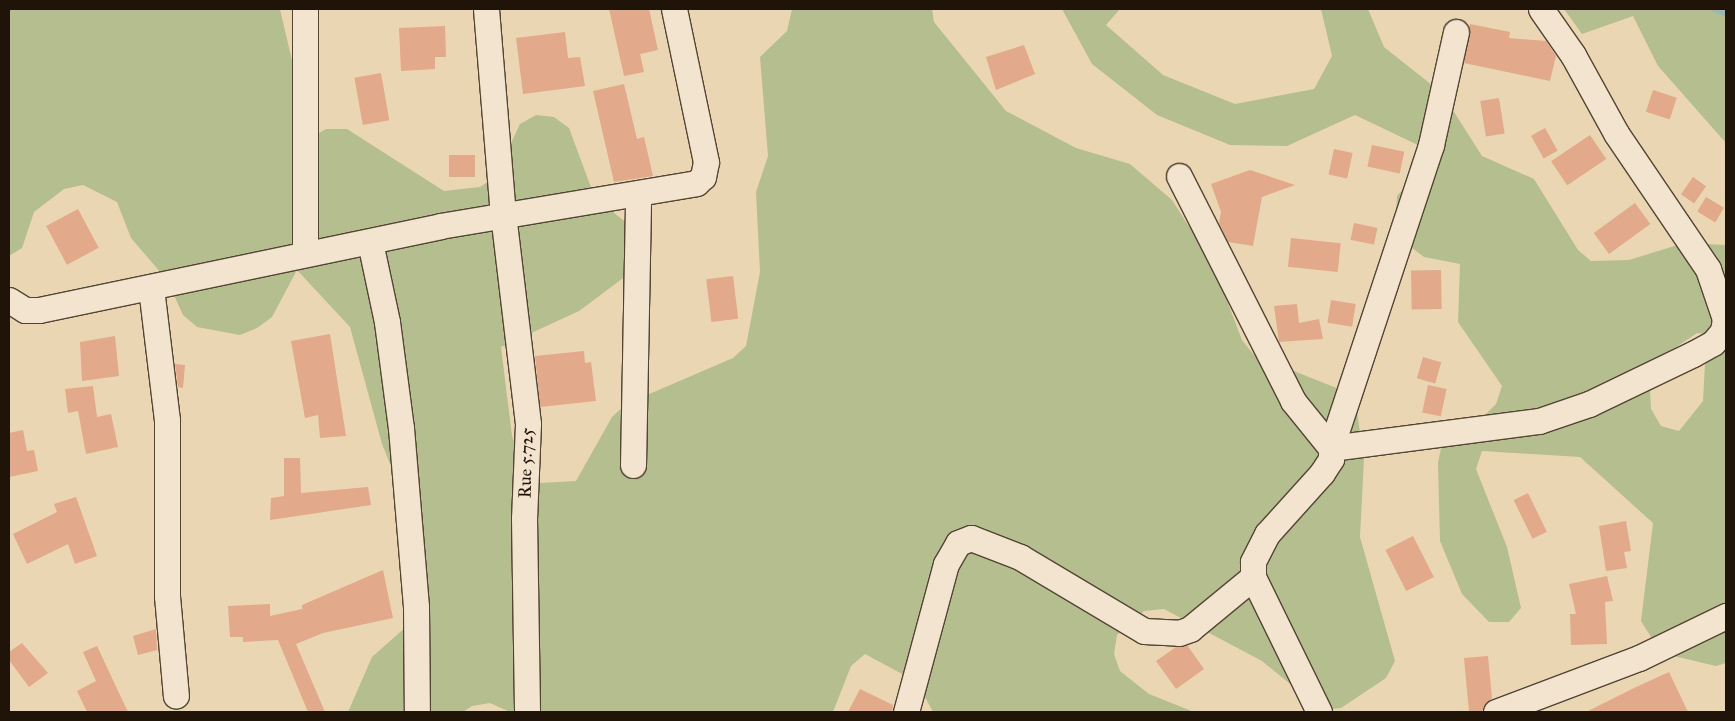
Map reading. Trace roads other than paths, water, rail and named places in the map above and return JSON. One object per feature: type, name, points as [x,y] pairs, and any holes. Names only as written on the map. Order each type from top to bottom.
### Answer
[{"type":"street","points":[[304,9],[305,253]]},
{"type":"street","name":"Rue 5.725","points":[[486,9],[504,214],[528,424],[524,518],[527,712]]},
{"type":"street","points":[[9,300],[25,310],[39,310],[152,288],[305,253],[370,242],[504,214],[687,187],[703,176],[706,169],[674,9]]},
{"type":"street","points":[[1330,448],[1539,421],[1589,404],[1693,354],[1713,343],[1723,331],[1725,319],[1708,269],[1616,133],[1573,55],[1540,9]]},
{"type":"street","points":[[1319,712],[1253,577],[1257,548],[1322,473],[1331,459],[1330,448],[1431,145],[1456,32]]},
{"type":"street","points":[[1179,176],[1293,401],[1330,448]]},
{"type":"street","points":[[633,464],[638,194]]},
{"type":"street","points":[[370,242],[387,322],[401,428],[416,607],[417,712]]},
{"type":"street","points":[[152,288],[167,420],[167,596],[176,696]]},
{"type":"street","points":[[906,712],[946,564],[958,543],[970,538],[1020,556],[1144,631],[1179,633],[1190,629],[1253,577]]},
{"type":"street","points":[[1496,712],[1639,658],[1726,616]]},
{"type":"waterway","points":[[1715,9],[1726,14]]}]
